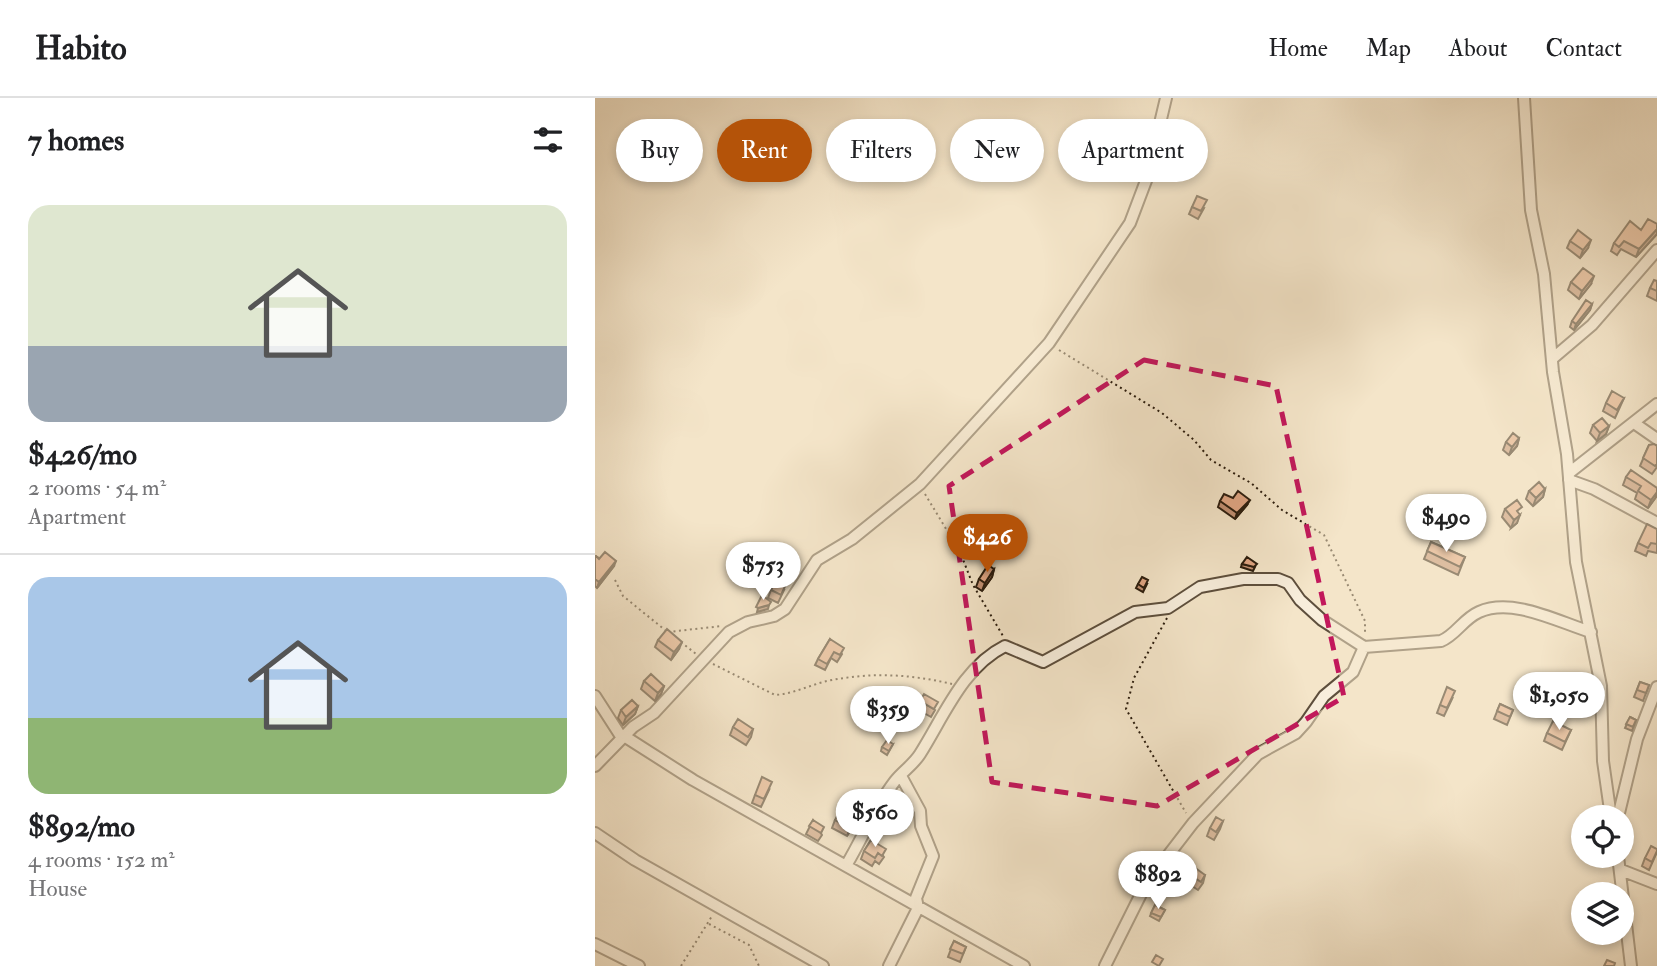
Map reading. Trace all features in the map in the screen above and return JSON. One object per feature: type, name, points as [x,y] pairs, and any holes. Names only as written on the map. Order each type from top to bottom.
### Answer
[{"type":"street","points":[[595,766],[623,737],[654,713],[729,632],[741,625],[774,616],[785,609],[817,560],[847,543],[920,484],[1049,343],[1130,223],[1147,178],[1166,98]]},
{"type":"street","points":[[1524,98],[1531,210],[1544,274],[1552,359],[1569,477],[1576,562],[1601,686],[1603,761],[1609,805]]},
{"type":"street","points":[[1552,359],[1592,326],[1657,250]]},
{"type":"street","points":[[1569,477],[1657,404]]},
{"type":"street","points":[[1634,423],[1657,439]]},
{"type":"street","points":[[1569,477],[1657,523]]},
{"type":"street","points":[[847,864],[869,822],[901,776],[915,761],[961,686],[987,656],[1005,646],[1043,662],[1135,612],[1171,607],[1200,587],[1243,579],[1278,579],[1289,583],[1300,600],[1322,620],[1364,647],[1441,641],[1451,637],[1467,618],[1501,606],[1591,632]]},
{"type":"street","points":[[1105,966],[1146,884],[1193,823],[1258,754],[1296,733],[1324,696],[1353,672],[1364,647]]},
{"type":"street","points":[[1621,805],[1637,740],[1657,687]]},
{"type":"street","points":[[595,696],[623,737],[693,780],[847,864],[918,908],[1024,966]]},
{"type":"street","points":[[889,966],[918,908],[916,898],[933,852],[921,826],[920,811],[901,776]]},
{"type":"street","points":[[595,833],[824,966]]},
{"type":"street","points":[[1632,966],[1621,870],[1657,884]]},
{"type":"street","points":[[595,944],[639,966]]},
{"type":"path","points":[[1049,343],[1162,413],[1194,440],[1211,460],[1257,487],[1282,510],[1324,535],[1365,621],[1364,647]]},
{"type":"path","points":[[920,484],[960,552],[972,585],[1010,647]]},
{"type":"path","points":[[615,580],[623,596],[703,659],[775,695],[843,678],[901,674],[961,686]]},
{"type":"path","points":[[1171,607],[1156,643],[1134,678],[1126,709],[1193,823]]},
{"type":"path","points":[[667,632],[741,625]]},
{"type":"path","points":[[681,966],[718,906]]},
{"type":"path","points":[[708,923],[749,945],[759,966]]},
{"type":"highlighted area","points":[[1144,360],[1276,386],[1344,697],[1157,806],[992,782],[949,486]]},
{"type":"building","points":[[1197,196],[1207,200],[1201,211],[1192,207]]},
{"type":"building","points":[[1648,219],[1657,224],[1657,229],[1639,249],[1624,241],[1619,247],[1614,243],[1630,221],[1641,230]]},
{"type":"building","points":[[1578,230],[1591,240],[1583,250],[1570,241]]},
{"type":"building","points":[[1583,268],[1594,276],[1582,291],[1571,282]]},
{"type":"building","points":[[1654,280],[1657,281],[1657,291],[1650,288]]},
{"type":"building","points":[[1586,300],[1592,304],[1576,324],[1572,321]]},
{"type":"building","points":[[1612,391],[1624,398],[1617,410],[1606,403]]},
{"type":"building","points":[[1602,418],[1609,426],[1600,433],[1593,425]]},
{"type":"building","points":[[1513,433],[1519,438],[1512,447],[1506,442]]},
{"type":"building","points":[[1649,445],[1657,446],[1655,466],[1643,458]]},
{"type":"building","points":[[1631,470],[1657,488],[1651,500],[1638,491],[1641,486],[1626,477]]},
{"type":"building","points":[[1539,482],[1545,489],[1536,498],[1529,491]]},
{"type":"building","points":[[1238,491],[1250,500],[1237,513],[1220,501],[1224,494],[1233,498]]},
{"type":"building","points":[[1517,500],[1522,507],[1517,511],[1520,515],[1514,520],[1505,509]]},
{"type":"building","points":[[1647,524],[1657,529],[1657,544],[1651,543],[1648,548],[1638,543]]},
{"type":"building","points":[[1431,542],[1465,557],[1460,567],[1427,551]]},
{"type":"building","points":[[605,552],[616,561],[599,582],[595,579],[595,556],[599,559]]},
{"type":"building","points":[[1247,557],[1257,564],[1254,567],[1242,564]]},
{"type":"building","points":[[988,565],[994,569],[985,583],[979,579]]},
{"type":"building","points":[[1142,577],[1148,580],[1144,588],[1138,584]]},
{"type":"building","points":[[777,578],[787,582],[781,595],[771,590]]},
{"type":"building","points":[[762,595],[771,602],[758,608],[756,607]]},
{"type":"building","points":[[667,629],[682,642],[674,652],[658,640]]},
{"type":"building","points":[[830,639],[844,648],[840,655],[834,652],[827,664],[818,659]]},
{"type":"building","points":[[651,674],[664,686],[658,693],[644,681]]},
{"type":"building","points":[[1640,682],[1649,685],[1646,693],[1637,690]]},
{"type":"building","points":[[1447,687],[1455,691],[1447,708],[1440,705]]},
{"type":"building","points":[[924,694],[938,702],[934,709],[920,701]]},
{"type":"building","points":[[1561,695],[1568,699],[1562,711],[1555,707]]},
{"type":"building","points":[[632,700],[638,706],[626,717],[621,710]]},
{"type":"building","points":[[1500,704],[1513,710],[1510,717],[1497,711]]},
{"type":"building","points":[[1630,717],[1636,720],[1633,727],[1626,724]]},
{"type":"building","points":[[738,719],[753,729],[748,737],[733,727]]},
{"type":"building","points":[[1553,721],[1571,730],[1565,742],[1547,733]]},
{"type":"building","points":[[887,740],[893,744],[889,751],[882,747]]},
{"type":"building","points":[[762,777],[772,782],[764,799],[755,795]]},
{"type":"building","points":[[845,801],[861,810],[850,828],[835,820]]},
{"type":"building","points":[[1216,817],[1223,821],[1216,832],[1210,828]]},
{"type":"building","points":[[813,820],[824,827],[821,833],[809,826]]},
{"type":"building","points":[[871,840],[886,849],[882,856],[878,853],[875,858],[864,851]]},
{"type":"building","points":[[1651,846],[1657,849],[1652,862],[1645,858]]},
{"type":"building","points":[[1194,867],[1205,875],[1201,882],[1189,874]]},
{"type":"building","points":[[1155,905],[1165,910],[1161,917],[1151,913]]},
{"type":"building","points":[[954,941],[966,947],[963,954],[950,949]]},
{"type":"building","points":[[1156,955],[1163,959],[1159,966],[1152,962]]},
{"type":"building","points":[[1607,960],[1615,963],[1614,966],[1604,966]]}]
